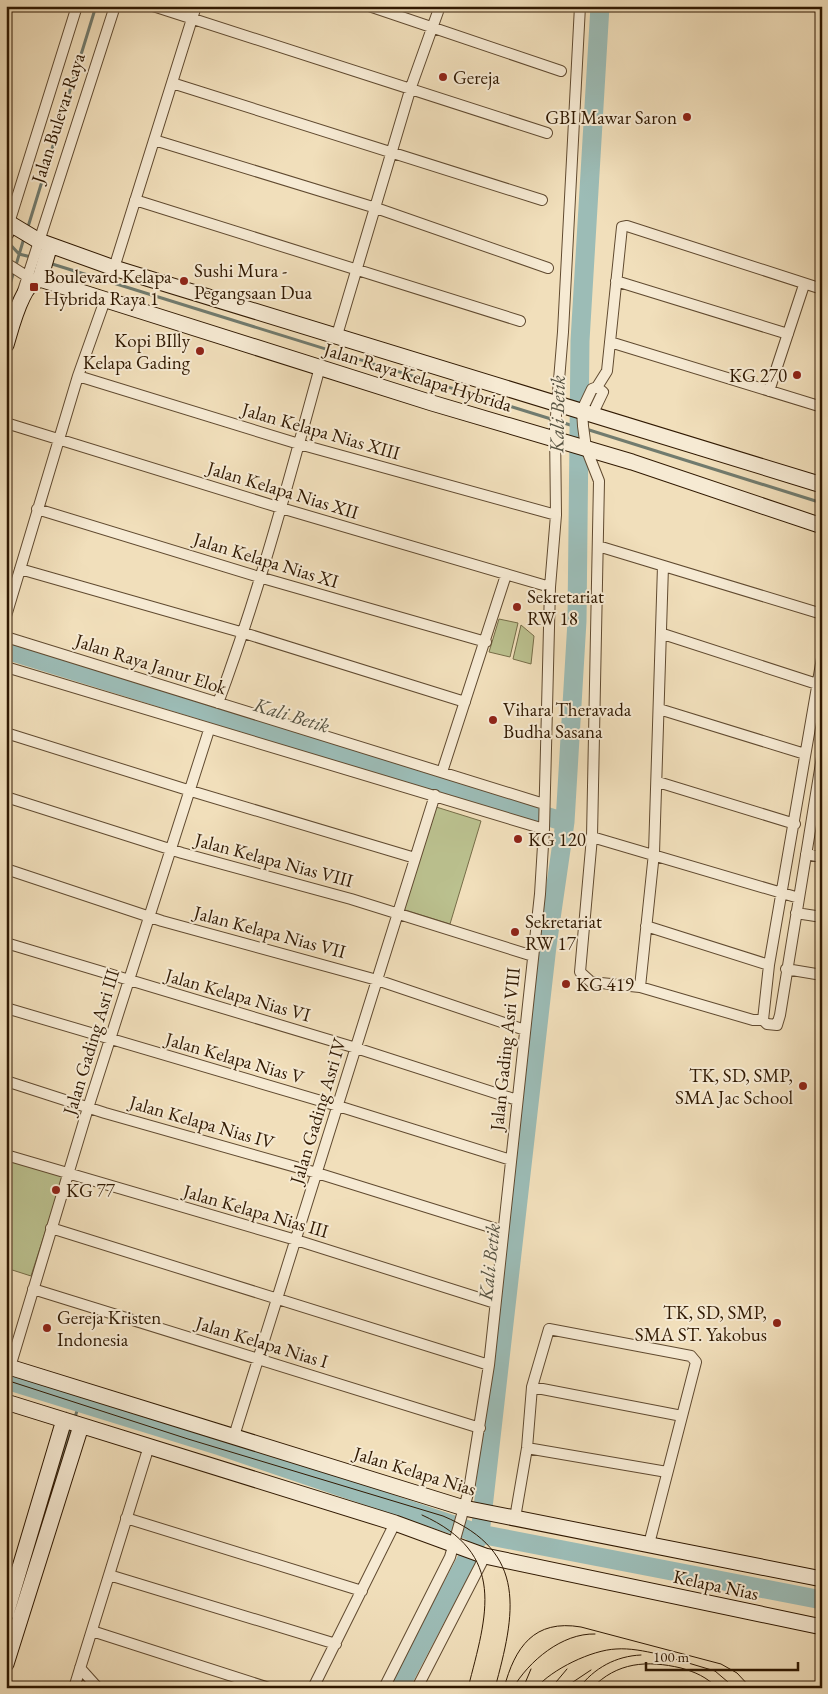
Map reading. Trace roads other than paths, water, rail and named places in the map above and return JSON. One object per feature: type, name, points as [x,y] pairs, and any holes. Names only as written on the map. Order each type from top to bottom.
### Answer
[{"type":"street","name":"Jalan Bulevar Raya","points":[[9,224],[77,6]]},
{"type":"street","name":"Jalan Bulevar Raya","points":[[37,260],[115,6]]},
{"type":"street","points":[[153,6],[411,87],[548,133]]},
{"type":"street","points":[[114,268],[196,6]]},
{"type":"street","points":[[369,6],[561,71]]},
{"type":"street","points":[[337,335],[411,87],[440,6]]},
{"type":"street","name":"Jalan Gading Asri VIII","points":[[384,1688],[457,1541],[467,1510],[489,1365],[533,956],[544,828],[550,587],[556,515],[557,437],[580,6]]},
{"type":"street","points":[[172,83],[542,200]]},
{"type":"street","points":[[154,140],[376,208],[548,268]]},
{"type":"street","points":[[135,200],[520,321]]},
{"type":"street","name":"Jalan Raya Kelapa Hybrida","points":[[9,224],[37,260],[105,300],[320,367],[583,443],[822,526]]},
{"type":"street","points":[[822,289],[804,285],[627,226],[621,229],[607,371],[597,387],[592,389],[585,414],[583,443],[599,481],[592,837],[580,972],[591,982],[640,987],[753,1020],[763,1020],[767,1024],[777,1025],[822,757]]},
{"type":"street","name":"Jalan Raya Kelapa Hybrida","points":[[6,263],[37,260],[114,268],[337,335],[559,407],[822,485]]},
{"type":"street","points":[[6,345],[17,309],[30,284],[37,260]]},
{"type":"street","points":[[616,282],[788,334]]},
{"type":"street","points":[[770,391],[804,285]]},
{"type":"street","points":[[6,616],[58,439],[105,300]]},
{"type":"street","points":[[610,342],[822,408]]},
{"type":"street","points":[[218,703],[244,633],[320,367]]},
{"type":"street","name":"Jalan Kelapa Nias XIII","points":[[78,376],[299,444],[556,515]]},
{"type":"street","name":"Jalan Kelapa Nias XII","points":[[6,423],[281,508],[550,587]]},
{"type":"street","name":"Jalan Kelapa Nias XI","points":[[37,509],[259,577],[486,642]]},
{"type":"street","points":[[598,546],[822,614]]},
{"type":"street","points":[[640,987],[654,853],[658,782],[663,634],[663,566]]},
{"type":"street","points":[[20,570],[244,633],[465,702]]},
{"type":"street","points":[[442,772],[486,642],[506,575]]},
{"type":"street","points":[[663,634],[817,684]]},
{"type":"street","name":"Jalan Raya Janur Elok","points":[[6,637],[544,805]]},
{"type":"street","points":[[763,1020],[769,965],[795,824],[822,658]]},
{"type":"street","points":[[6,667],[209,730],[544,828]]},
{"type":"street","points":[[659,709],[805,754]]},
{"type":"street","name":"Jalan Gading Asri III","points":[[8,1366],[128,981],[191,791],[209,730]]},
{"type":"street","points":[[6,733],[415,858]]},
{"type":"street","points":[[658,782],[795,824]]},
{"type":"street","name":"Jalan Gading Asri IV","points":[[234,1436],[435,795]]},
{"type":"street","name":"Jalan Kelapa Nias VIII","points":[[6,797],[171,849],[398,913],[533,956]]},
{"type":"street","points":[[592,837],[654,853],[799,898]]},
{"type":"street","points":[[806,854],[822,857]]},
{"type":"street","name":"Jalan Kelapa Nias VII","points":[[6,869],[150,916],[377,980],[525,1030]]},
{"type":"street","points":[[796,913],[822,917]]},
{"type":"street","points":[[646,926],[769,965]]},
{"type":"street","name":"Jalan Kelapa Nias VI","points":[[6,943],[356,1048],[517,1100]]},
{"type":"street","points":[[786,969],[822,975]]},
{"type":"street","name":"Jalan Kelapa Nias V","points":[[6,1008],[338,1106],[511,1160]]},
{"type":"street","name":"Jalan Kelapa Nias IV","points":[[6,1081],[88,1108],[317,1173],[503,1231]]},
{"type":"street","name":"Jalan Kelapa Nias III","points":[[6,1155],[296,1240],[495,1303]]},
{"type":"street","points":[[51,1228],[489,1365]]},
{"type":"street","name":"Jalan Kelapa Nias I","points":[[33,1289],[480,1428]]},
{"type":"street","points":[[515,1518],[527,1448],[532,1387],[549,1329],[694,1358],[696,1362],[649,1544]]},
{"type":"street","name":"Jalan Kelapa Nias","points":[[8,1366],[467,1510],[822,1579]]},
{"type":"street","points":[[532,1387],[682,1416]]},
{"type":"street","points":[[6,1402],[395,1524],[457,1541],[480,1554],[417,1688]]},
{"type":"street","points":[[6,1614],[64,1420]]},
{"type":"street","points":[[6,1664],[81,1426]]},
{"type":"street","points":[[74,1688],[149,1446]]},
{"type":"street","points":[[527,1448],[667,1472]]},
{"type":"street","points":[[126,1518],[362,1591]]},
{"type":"street","points":[[313,1688],[395,1524]]},
{"type":"street","name":"Kelapa Nias","points":[[480,1554],[602,1582],[822,1627]]},
{"type":"street","points":[[109,1575],[336,1644]]},
{"type":"street","points":[[92,1631],[269,1688]]},
{"type":"street","points":[[80,1668],[98,1688]]},
{"type":"waterway","points":[[27,230],[96,6]]},
{"type":"waterway","name":"Kali Betik","points":[[399,1688],[480,1534],[547,946],[565,822],[577,621],[580,341],[600,6]]},
{"type":"waterway","points":[[16,265],[24,238]]},
{"type":"waterway","points":[[6,240],[19,254],[31,257]]},
{"type":"waterway","points":[[49,263],[580,428]]},
{"type":"waterway","points":[[6,297],[14,271]]},
{"type":"waterway","points":[[586,429],[822,503]]},
{"type":"waterway","name":"Kali Betik","points":[[6,650],[565,822]]},
{"type":"waterway","points":[[6,1380],[220,1446],[480,1534],[822,1600]]},
{"type":"waterway","points":[[75,1417],[80,1402]]},
{"type":"waterway","points":[[33,1549],[71,1428]]},
{"type":"waterway","points":[[6,1635],[12,1617]]},
{"type":"tram line","points":[[6,1380],[188,1439],[443,1516],[471,1531],[490,1548],[503,1567],[509,1588],[510,1611],[507,1635],[495,1688]]},
{"type":"tram line","points":[[422,1515],[449,1531],[468,1548],[479,1567],[484,1588],[484,1611],[481,1635],[468,1688]]},
{"type":"tram line","points":[[504,1688],[514,1660],[529,1639],[551,1627],[565,1626],[581,1627],[721,1664],[737,1673],[751,1688]]},
{"type":"tram line","points":[[513,1688],[528,1668],[548,1650],[571,1638],[595,1634]]},
{"type":"tram line","points":[[536,1688],[552,1674],[573,1662],[606,1650],[637,1650],[658,1654]]},
{"type":"tram line","points":[[579,1688],[606,1664],[623,1658],[641,1655]]},
{"type":"tram line","points":[[675,1659],[715,1671],[735,1688]]},
{"type":"tram line","points":[[592,1688],[602,1679],[622,1668],[644,1664],[668,1665],[696,1673],[717,1688]]},
{"type":"tram line","points":[[523,1688],[531,1669]]},
{"type":"tram line","points":[[551,1688],[567,1669]]},
{"type":"tram line","points":[[564,1688],[591,1670]]},
{"type":"place","name":"Gereja","points":[[443,77]]},
{"type":"place","name":"GBI Mawar Saron","points":[[687,117]]},
{"type":"place","name":"Sushi Mura - Pegangsaan Dua","points":[[184,281]]},
{"type":"place","name":"Boulevard Kelapa Hybrida Raya 1","points":[[34,287]]},
{"type":"place","name":"Kopi BIlly Kelapa Gading","points":[[200,351]]},
{"type":"place","name":"KG 270","points":[[797,375]]},
{"type":"place","name":"Sekretariat RW 18","points":[[517,607]]},
{"type":"place","name":"Vihara Theravada Budha Sasana","points":[[493,720]]},
{"type":"place","name":"KG 120","points":[[518,839]]},
{"type":"place","name":"Sekretariat RW 17","points":[[515,932]]},
{"type":"place","name":"KG 419","points":[[566,984]]},
{"type":"place","name":"TK, SD, SMP, SMA Jac School","points":[[803,1086]]},
{"type":"place","name":"KG 77","points":[[56,1190]]},
{"type":"place","name":"TK, SD, SMP, SMA ST. Yakobus","points":[[777,1323]]},
{"type":"place","name":"Gereja Kristen Indonesia","points":[[47,1328]]}]
